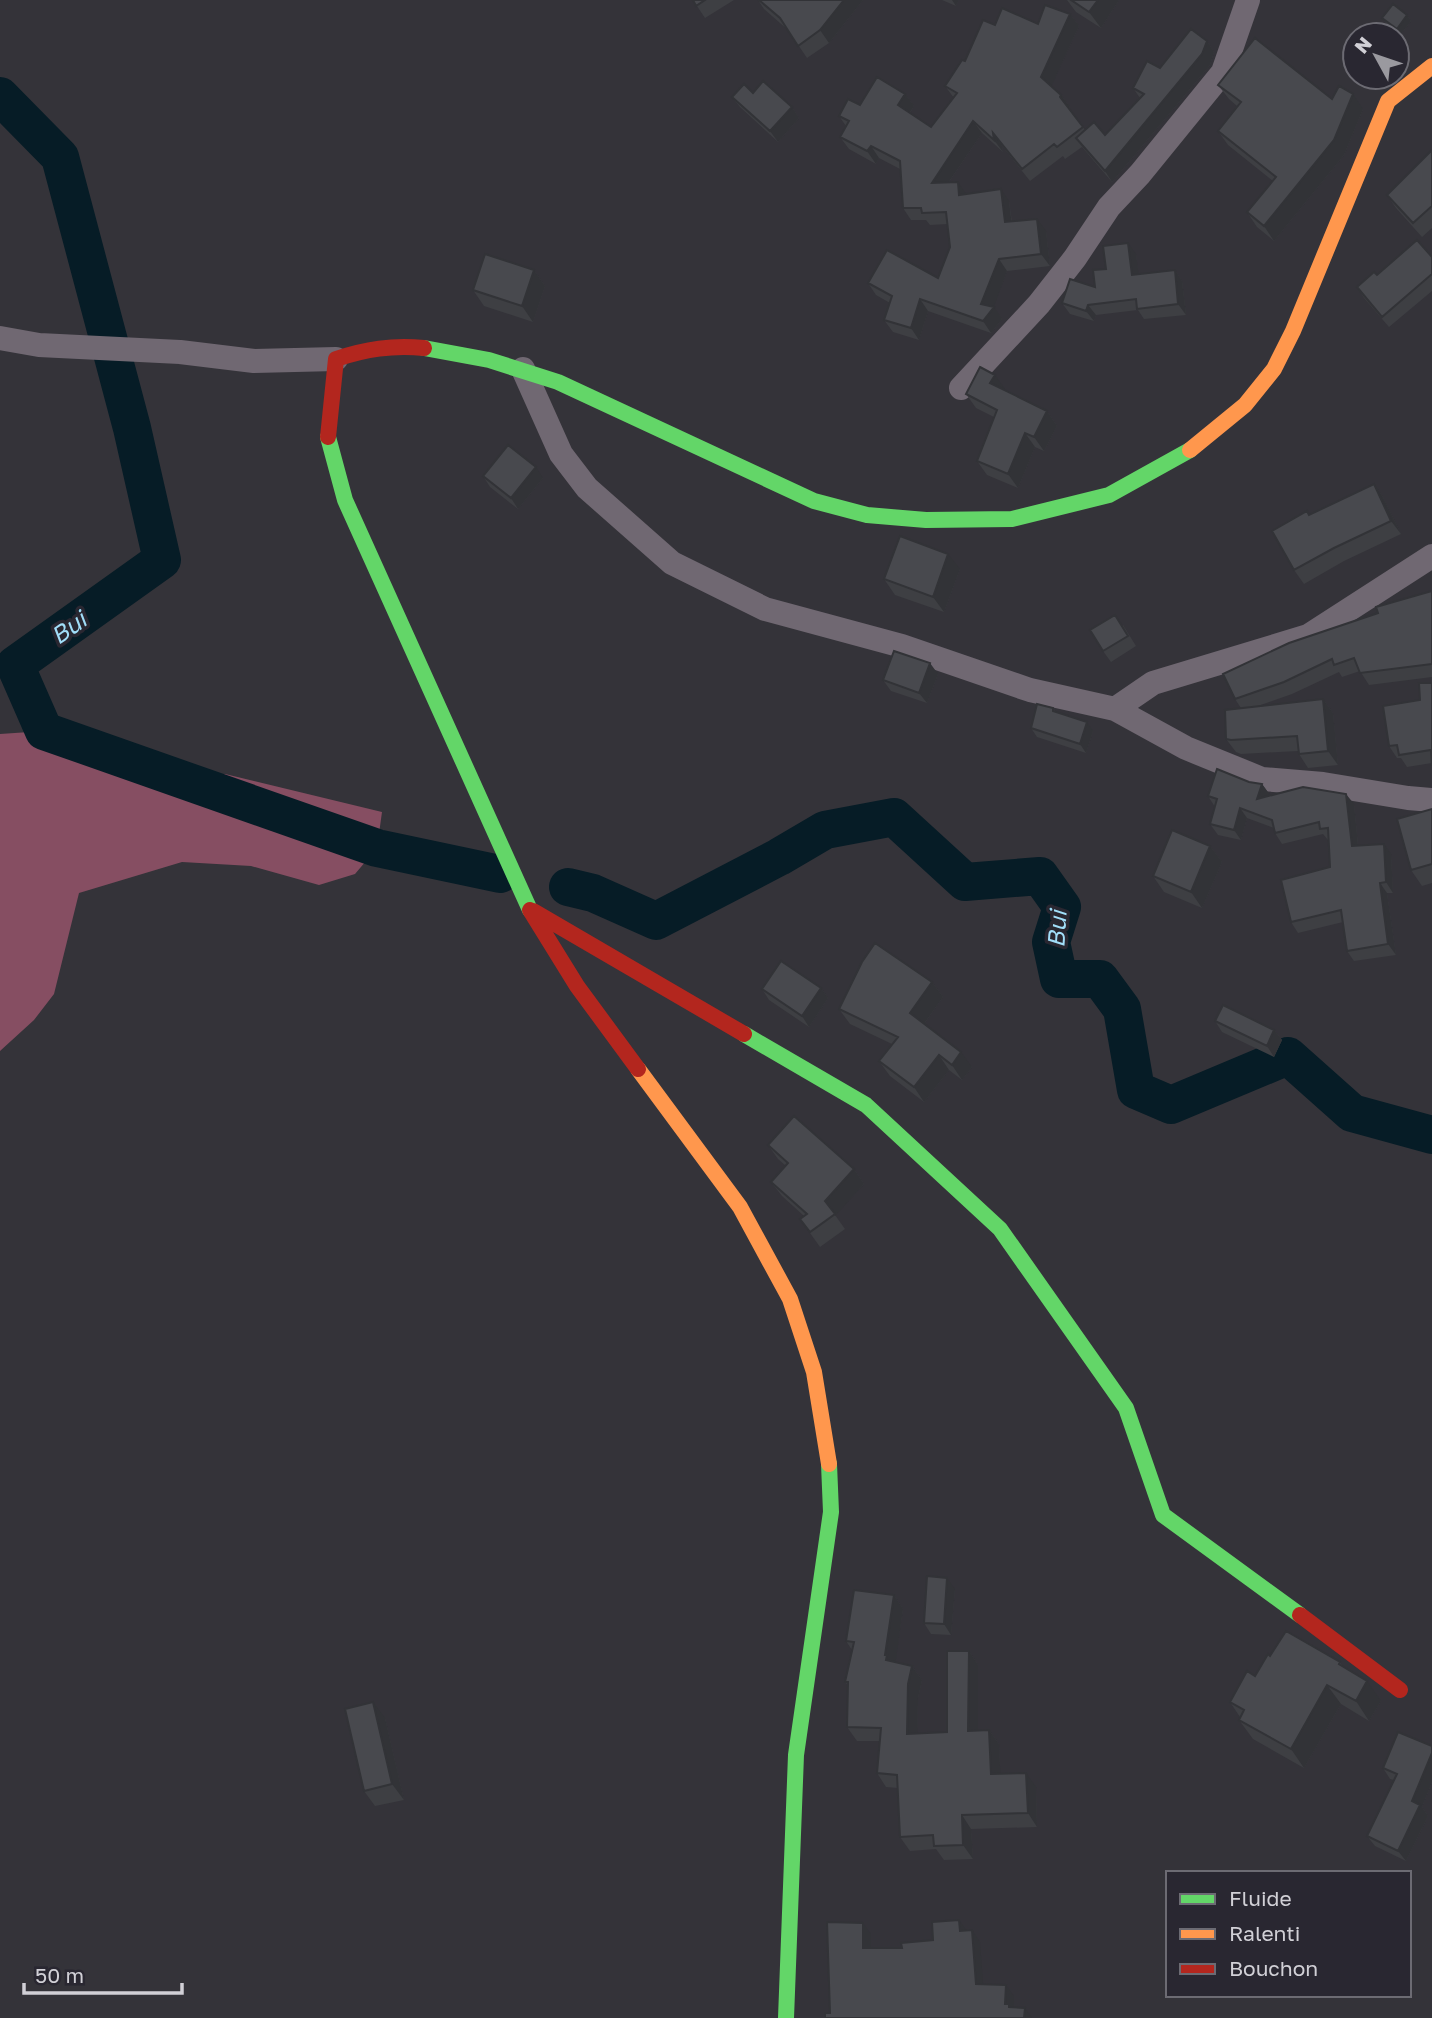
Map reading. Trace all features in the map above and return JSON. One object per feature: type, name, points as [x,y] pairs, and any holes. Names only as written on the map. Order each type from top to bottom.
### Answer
[{"type":"main road","points":[[786,2018],[796,1755],[831,1512],[828,1451],[814,1372],[790,1299],[740,1207],[577,986],[530,909],[345,500],[328,441],[336,359],[367,349],[410,347],[454,353],[523,369],[558,382],[814,501],[867,515],[926,520],[1012,519],[1109,495],[1191,450],[1245,405],[1274,369],[1293,331],[1388,101],[1432,66]]},
{"type":"main road","points":[[530,909],[866,1105],[1000,1229],[1126,1408],[1163,1515],[1253,1578],[1400,1690]]},
{"type":"street","points":[[961,388],[1039,304],[1075,258],[1109,207],[1140,174],[1223,72],[1248,0]]},
{"type":"street","points":[[0,338],[39,345],[180,352],[254,361],[336,359]]},
{"type":"street","points":[[523,369],[561,454],[587,488],[672,562],[765,609],[902,646],[1030,690],[1115,709],[1186,748],[1262,779],[1323,784],[1432,800]]},
{"type":"street","points":[[1115,709],[1153,683],[1308,636],[1432,556]]},
{"type":"shaded area","points":[[44,731],[128,778],[225,774],[382,812],[377,848],[355,874],[319,885],[251,866],[182,862],[79,893],[54,994],[34,1020],[0,1051],[0,734]]},
{"type":"building","points":[[693,0],[705,0],[696,6]]},
{"type":"building","points":[[759,0],[844,0],[820,30],[798,46],[780,18]]},
{"type":"building","points":[[1071,0],[1098,0],[1089,12]]},
{"type":"building","points":[[1393,4],[1407,15],[1403,21],[1386,21],[1382,18]]},
{"type":"building","points":[[1045,5],[1070,14],[1041,77],[1061,95],[1083,127],[1057,147],[1054,144],[1022,169],[993,133],[994,140],[973,121],[932,183],[958,182],[959,195],[1001,189],[1005,222],[1037,219],[1041,254],[999,259],[981,304],[994,307],[983,321],[920,299],[911,328],[884,320],[892,296],[868,283],[887,250],[938,278],[950,247],[946,212],[922,213],[921,208],[903,208],[900,161],[871,146],[867,151],[840,137],[849,121],[839,116],[848,99],[860,105],[877,77],[905,94],[898,105],[931,127],[957,93],[945,86],[962,60],[965,61],[983,20],[995,25],[1002,8],[1038,24]]},
{"type":"building","points":[[1191,29],[1207,41],[1202,54],[1105,171],[1076,138],[1094,122],[1105,135],[1144,94],[1133,88],[1147,61],[1160,68]]},
{"type":"building","points":[[1255,38],[1332,99],[1339,86],[1341,91],[1353,94],[1334,140],[1264,226],[1247,212],[1276,177],[1218,131],[1241,102],[1218,85]]},
{"type":"building","points":[[763,81],[792,107],[770,131],[732,97],[744,84],[753,93]]},
{"type":"building","points":[[1431,151],[1432,206],[1413,223],[1387,195]]},
{"type":"building","points":[[1417,240],[1432,257],[1432,274],[1382,317],[1357,287],[1374,272],[1377,275]]},
{"type":"building","points":[[1128,243],[1132,275],[1175,270],[1178,304],[1137,309],[1136,299],[1088,305],[1086,311],[1062,303],[1070,279],[1095,287],[1093,270],[1106,269],[1103,246]]},
{"type":"building","points":[[485,254],[534,270],[522,306],[473,290]]},
{"type":"building","points":[[980,367],[995,375],[990,383],[1047,411],[1034,437],[1025,433],[1008,474],[977,461],[997,410],[966,394]]},
{"type":"building","points":[[508,445],[536,467],[511,498],[483,476]]},
{"type":"building","points":[[1374,484],[1391,521],[1294,570],[1272,531],[1307,511],[1309,515]]},
{"type":"building","points":[[900,536],[948,554],[933,597],[884,579]]},
{"type":"building","points":[[1432,591],[1432,664],[1360,673],[1354,658],[1334,665],[1332,659],[1284,682],[1235,699],[1223,674],[1289,643],[1378,613],[1376,607]]},
{"type":"building","points":[[1115,615],[1128,636],[1103,651],[1090,630]]},
{"type":"building","points":[[894,651],[930,663],[919,693],[883,680]]},
{"type":"building","points":[[1419,683],[1432,683],[1432,766],[1431,750],[1399,755],[1397,745],[1389,746],[1383,706],[1420,700]]},
{"type":"building","points":[[1323,699],[1328,751],[1299,754],[1297,736],[1226,739],[1225,710]]},
{"type":"building","points":[[1037,704],[1087,722],[1080,744],[1031,728]]},
{"type":"building","points":[[1217,769],[1249,782],[1262,784],[1257,799],[1303,787],[1346,794],[1352,846],[1384,844],[1386,882],[1380,883],[1388,944],[1347,951],[1341,910],[1291,922],[1281,880],[1330,867],[1328,828],[1320,829],[1319,822],[1275,833],[1272,820],[1240,808],[1234,830],[1210,824],[1217,799],[1208,796]]},
{"type":"building","points":[[1432,809],[1432,864],[1411,870],[1397,819]]},
{"type":"building","points":[[1172,830],[1210,846],[1191,892],[1153,876]]},
{"type":"building","points":[[875,943],[932,982],[910,1013],[961,1052],[952,1065],[939,1055],[914,1087],[879,1061],[898,1037],[839,1009],[862,962]]},
{"type":"building","points":[[781,961],[821,988],[802,1016],[762,989]]},
{"type":"building","points":[[1223,1005],[1274,1030],[1267,1046],[1215,1021]]},
{"type":"building","points":[[794,1116],[854,1169],[825,1201],[835,1214],[810,1232],[800,1219],[807,1214],[771,1182],[788,1163],[768,1145]]},
{"type":"building","points":[[927,1576],[947,1578],[944,1624],[924,1623]]},
{"type":"building","points":[[854,1590],[894,1595],[885,1655],[886,1660],[912,1666],[908,1684],[907,1734],[947,1732],[947,1651],[969,1651],[968,1731],[989,1730],[991,1774],[1026,1773],[1028,1813],[962,1815],[963,1845],[934,1846],[933,1835],[900,1837],[897,1775],[877,1773],[881,1728],[847,1727],[848,1682],[845,1682],[854,1642],[846,1641]]},
{"type":"building","points":[[1286,1631],[1367,1681],[1356,1701],[1327,1685],[1291,1749],[1239,1720],[1244,1710],[1230,1702],[1247,1671],[1255,1676]]},
{"type":"building","points":[[373,1702],[392,1784],[364,1791],[345,1709]]},
{"type":"building","points":[[1398,1732],[1432,1746],[1432,1753],[1412,1801],[1420,1805],[1398,1851],[1367,1836],[1397,1774],[1383,1768]]},
{"type":"building","points":[[959,1920],[960,1931],[972,1930],[976,1984],[1006,1985],[1005,2004],[1009,2004],[1009,2007],[1025,2008],[1024,2018],[825,2018],[825,2013],[830,2013],[827,1922],[863,1923],[863,1948],[902,1948],[901,1943],[933,1940],[932,1922]]},
{"type":"waterway","name":"Bui","points":[[0,96],[60,157],[132,428],[162,560],[15,665],[44,731],[377,848],[500,874]]},
{"type":"waterway","name":"Bui","points":[[568,887],[593,893],[656,921],[825,830],[894,817],[965,882],[1040,876],[1062,907],[1051,942],[1059,979],[1100,979],[1122,1009],[1136,1090],[1171,1105],[1288,1056],[1352,1113],[1432,1135]]},
{"type":"traffic: fast","points":[[424,348],[489,360],[558,382],[814,501],[867,515],[926,520],[1012,519],[1109,495],[1190,450]]},
{"type":"traffic: fast","points":[[328,437],[345,500],[530,910]]},
{"type":"traffic: fast","points":[[744,1034],[866,1105],[1000,1229],[1126,1408],[1163,1515],[1300,1615]]},
{"type":"traffic: fast","points":[[786,2018],[796,1755],[831,1512],[829,1464]]},
{"type":"traffic: slow","points":[[1190,450],[1245,405],[1274,369],[1293,331],[1388,101],[1432,66]]},
{"type":"traffic: slow","points":[[638,1069],[740,1207],[790,1299],[814,1372],[829,1464]]},
{"type":"traffic: jam","points":[[328,437],[336,359],[379,349],[424,348]]},
{"type":"traffic: jam","points":[[530,910],[577,986],[638,1069]]},
{"type":"traffic: jam","points":[[533,911],[744,1034]]},
{"type":"traffic: jam","points":[[1300,1615],[1400,1690]]}]
